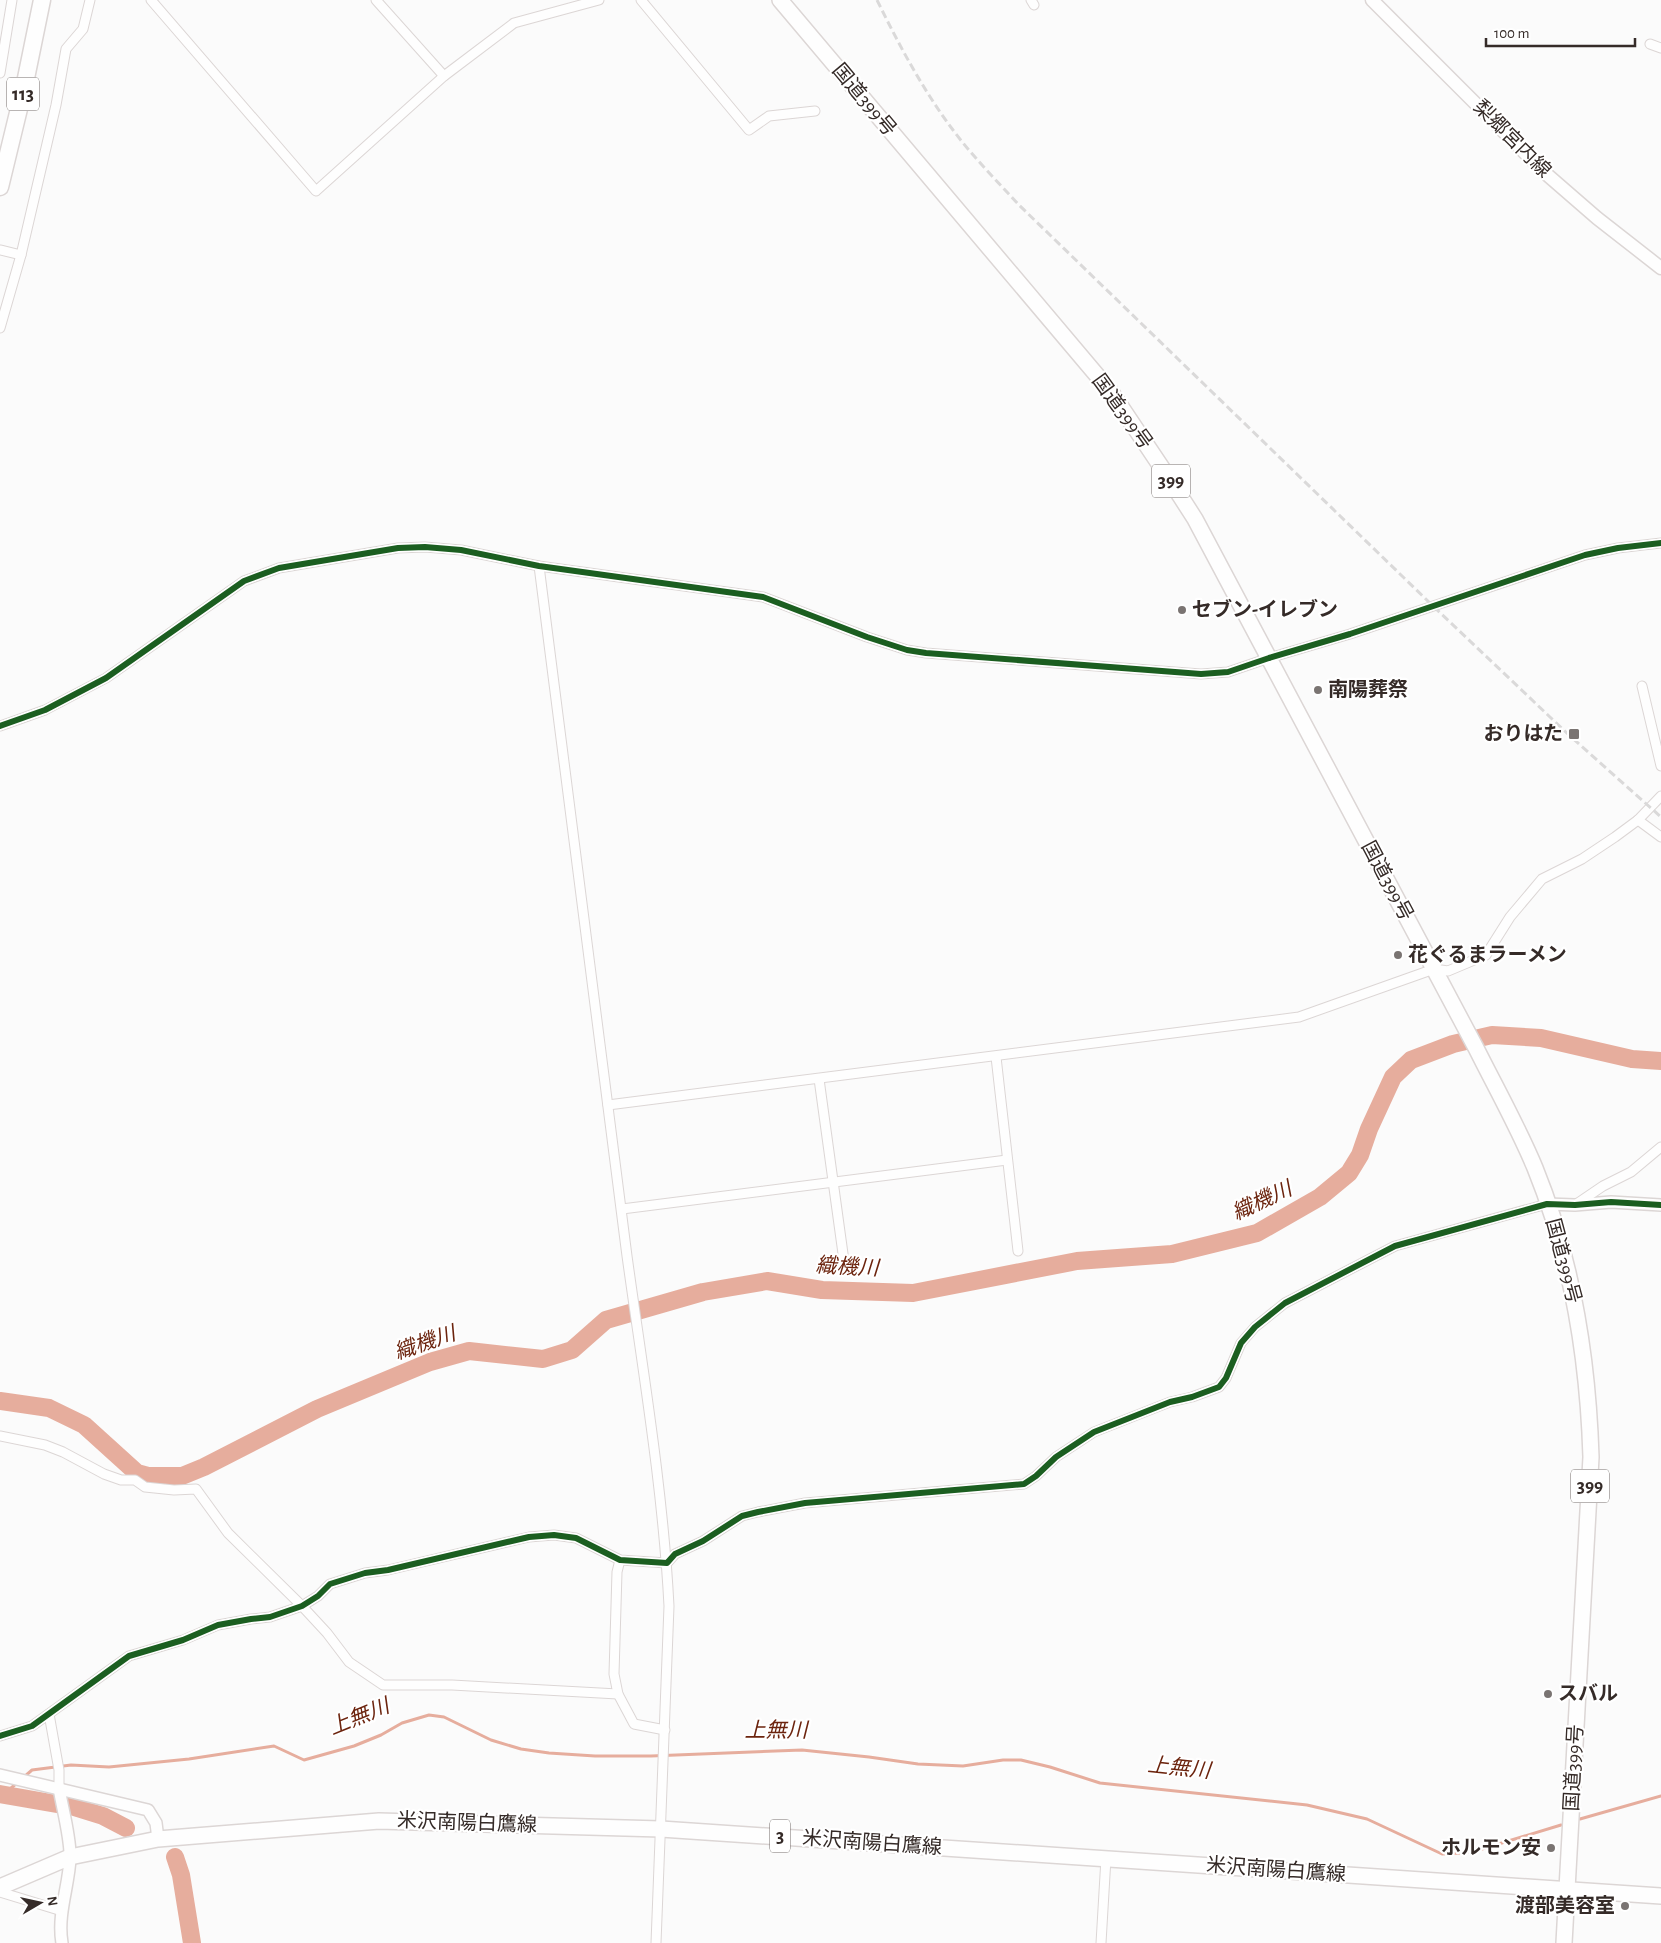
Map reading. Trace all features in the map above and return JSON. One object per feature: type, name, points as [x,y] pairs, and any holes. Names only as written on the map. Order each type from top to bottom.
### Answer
[{"type":"highway","name":"113","points":[[0,187],[24,88],[42,0]]},
{"type":"main road","name":"国道399号","points":[[780,0],[1111,392],[1195,519],[1476,1048],[1535,1168],[1564,1257],[1575,1307],[1590,1410],[1591,1457],[1564,1943]]},
{"type":"main road","name":"梨郷宮内線","points":[[1372,0],[1544,172],[1596,218],[1661,268]]},
{"type":"main road","name":"米沢南陽白鷹線","points":[[0,1887],[70,1857],[158,1839],[379,1821],[661,1829],[1661,1896]]},
{"type":"street","points":[[0,73],[12,0]]},
{"type":"street","points":[[0,328],[21,255],[56,105],[66,49],[84,29],[90,0]]},
{"type":"street","points":[[151,0],[316,191],[444,76],[514,23],[599,0]]},
{"type":"street","points":[[376,0],[444,76]]},
{"type":"street","points":[[641,0],[749,130],[769,116],[815,110]]},
{"type":"street","points":[[1650,44],[1661,48]]},
{"type":"street","points":[[1,250],[21,255]]},
{"type":"street","points":[[0,726],[45,710],[106,678],[244,581],[279,568],[358,554],[425,547],[476,552],[539,566],[763,597],[869,638],[907,650],[1201,674],[1228,672],[1350,634],[1585,554],[1661,543]]},
{"type":"street","points":[[539,566],[570,829],[638,1330],[667,1563],[669,1606],[656,1943]]},
{"type":"street","points":[[1642,686],[1661,766]]},
{"type":"street","points":[[608,1105],[820,1080],[1299,1018],[1434,969],[1448,971],[1486,955],[1510,917],[1542,879],[1582,859],[1638,820],[1661,796]]},
{"type":"street","points":[[1638,820],[1661,837]]},
{"type":"street","points":[[996,1057],[1018,1251]]},
{"type":"street","points":[[820,1080],[844,1261]]},
{"type":"street","points":[[1575,1205],[1603,1186],[1631,1172],[1661,1147]]},
{"type":"street","points":[[622,1210],[833,1181],[1007,1160]]},
{"type":"street","points":[[667,1563],[675,1554],[703,1541],[742,1516],[758,1512],[823,1501],[1024,1484],[1036,1476],[1056,1457],[1094,1432],[1170,1402],[1192,1397],[1219,1387],[1226,1378],[1241,1343],[1255,1327],[1285,1303],[1395,1246],[1547,1204],[1575,1205],[1611,1202],[1661,1205]]},
{"type":"street","points":[[0,1436],[45,1445],[63,1452],[104,1474],[121,1480],[135,1480],[145,1487],[174,1490],[196,1488],[228,1533],[302,1606],[327,1633],[349,1662],[383,1685],[452,1685],[618,1694]]},
{"type":"street","points":[[0,1736],[32,1726],[129,1656],[183,1640],[218,1625],[251,1619],[270,1618],[302,1606],[330,1584],[364,1573],[388,1570],[529,1537],[554,1535],[576,1538],[620,1560],[667,1563]]},
{"type":"street","points":[[620,1560],[614,1674],[618,1694],[634,1724],[665,1730]]},
{"type":"street","points":[[50,1714],[70,1857],[62,1911],[60,1934],[62,1943]]},
{"type":"street","points":[[0,1775],[60,1794],[148,1810],[156,1823],[158,1839]]},
{"type":"street","points":[[1100,1943],[1106,1858]]},
{"type":"street","points":[[0,1892],[62,1911]]},
{"type":"waterway","name":"織機川","points":[[0,1401],[49,1408],[84,1425],[137,1473],[148,1476],[182,1476],[204,1467],[317,1409],[430,1362],[469,1351],[543,1359],[572,1350],[606,1320],[703,1292],[767,1281],[822,1290],[913,1293],[1077,1261],[1172,1254],[1257,1233],[1320,1197],[1349,1173],[1360,1155],[1369,1129],[1393,1077],[1411,1060],[1453,1044],[1492,1035],[1541,1038],[1632,1059],[1661,1061]]},
{"type":"waterway","name":"上無川","points":[[24,1777],[32,1770],[71,1765],[109,1767],[189,1759],[274,1746],[304,1760],[354,1746],[381,1735],[402,1723],[429,1715],[444,1717],[491,1740],[521,1749],[549,1753],[595,1756],[651,1756],[802,1750],[918,1764],[963,1766],[1003,1760],[1021,1760],[1100,1783],[1307,1805],[1367,1819],[1442,1854],[1482,1849],[1561,1825]]},
{"type":"waterway","name":"上無川","points":[[4,1794],[17,1783]]},
{"type":"waterway","points":[[0,1794],[74,1807],[103,1816],[126,1828]]},
{"type":"waterway","name":"上無川","points":[[1580,1819],[1661,1796]]},
{"type":"waterway","points":[[175,1857],[181,1875],[192,1943]]},
{"type":"railway","points":[[877,0],[912,67],[942,115],[985,169],[1019,205],[1432,605],[1570,736],[1661,817]]},
{"type":"cycle path","points":[[0,726],[45,710],[106,678],[244,581],[279,568],[398,548],[425,547],[461,550],[539,566],[763,597],[867,637],[907,650],[926,653],[1201,674],[1228,672],[1350,634],[1585,555],[1618,548],[1661,543]]},
{"type":"cycle path","points":[[0,1736],[32,1726],[129,1656],[183,1640],[218,1625],[270,1617],[302,1606],[318,1596],[330,1584],[365,1573],[388,1570],[529,1537],[554,1535],[576,1538],[620,1560],[667,1563],[675,1554],[703,1541],[742,1516],[758,1512],[805,1503],[1024,1484],[1036,1476],[1056,1457],[1094,1432],[1170,1402],[1192,1397],[1219,1387],[1226,1378],[1241,1343],[1255,1327],[1285,1303],[1395,1246],[1547,1204],[1575,1205],[1611,1202],[1661,1205]]},
{"type":"place","name":"セブン-イレブン","points":[[1182,610]]},
{"type":"place","name":"南陽葬祭","points":[[1318,690]]},
{"type":"place","name":"おりはた","points":[[1574,734]]},
{"type":"place","name":"花ぐるまラーメン","points":[[1398,955]]},
{"type":"place","name":"スバル","points":[[1548,1694]]},
{"type":"place","name":"ホルモン安","points":[[1551,1848]]},
{"type":"place","name":"渡部美容室","points":[[1625,1906]]}]
